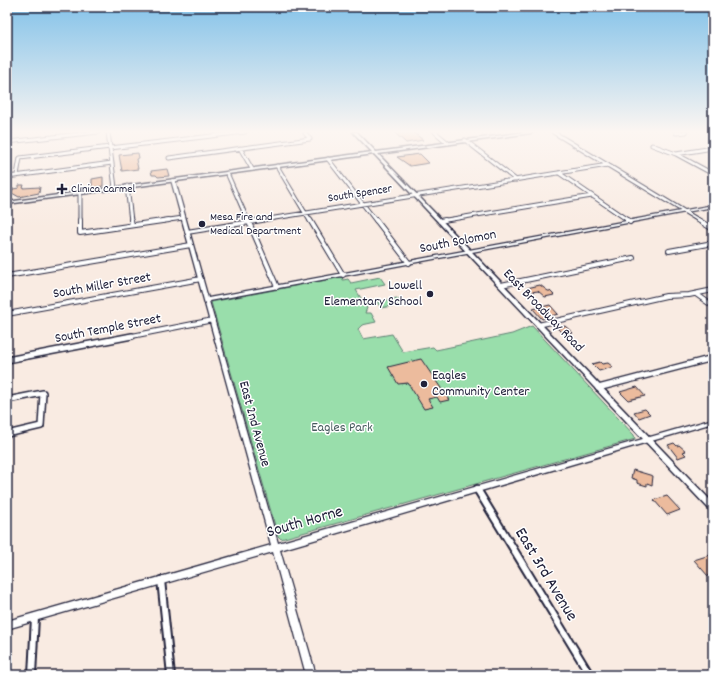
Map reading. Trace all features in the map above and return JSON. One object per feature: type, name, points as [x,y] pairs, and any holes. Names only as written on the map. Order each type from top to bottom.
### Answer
[{"type":"main road","points":[[7,203],[293,164]]},
{"type":"main road","name":"East Broadway Road","points":[[386,164],[713,508]]},
{"type":"street","points":[[17,175],[19,164]]},
{"type":"street","points":[[7,177],[105,164]]},
{"type":"street","points":[[112,164],[115,188]]},
{"type":"street","points":[[249,164],[252,170]]},
{"type":"street","points":[[332,164],[409,263]]},
{"type":"street","points":[[495,164],[516,180]]},
{"type":"street","points":[[694,164],[713,174]]},
{"type":"street","points":[[608,165],[713,229]]},
{"type":"street","name":"South Spencer","points":[[187,232],[608,165]]},
{"type":"street","points":[[277,166],[343,275]]},
{"type":"street","points":[[226,173],[278,287]]},
{"type":"street","points":[[559,173],[630,222]]},
{"type":"street","name":"East 2nd Avenue","points":[[173,180],[312,675]]},
{"type":"street","points":[[127,186],[132,225]]},
{"type":"street","points":[[80,193],[80,233],[183,218]]},
{"type":"street","points":[[440,221],[592,196]]},
{"type":"street","name":"South Solomon","points":[[207,300],[713,206]]},
{"type":"street","points":[[669,251],[713,242]]},
{"type":"street","points":[[7,276],[191,245]]},
{"type":"street","points":[[501,285],[633,258]]},
{"type":"street","name":"South Miller Street","points":[[7,314],[201,279]]},
{"type":"street","points":[[538,325],[666,296],[696,294],[713,290]]},
{"type":"street","points":[[696,294],[713,306]]},
{"type":"street","name":"South Temple Street","points":[[7,360],[213,320]]},
{"type":"street","points":[[598,388],[713,358]]},
{"type":"street","points":[[7,400],[43,393],[41,426],[7,434]]},
{"type":"street","points":[[647,440],[713,420]]},
{"type":"street","name":"South Horne","points":[[7,625],[647,440]]},
{"type":"street","name":"East 3rd Avenue","points":[[477,489],[590,675]]},
{"type":"street","points":[[160,580],[171,675]]},
{"type":"street","points":[[32,675],[35,617]]},
{"type":"green space","name":"Eagles Park","points":[[342,277],[343,280],[348,279],[351,283],[380,277],[385,284],[356,290],[367,308],[365,313],[371,313],[376,322],[362,325],[358,329],[363,339],[392,334],[403,352],[433,347],[436,350],[512,334],[532,326],[634,435],[635,439],[281,539],[278,536],[211,302]]},
{"type":"green space","points":[[397,298],[402,304],[381,308],[377,302]]},
{"type":"building","points":[[121,164],[137,164],[138,169],[122,171]]},
{"type":"building","points":[[407,164],[424,164],[410,166]]},
{"type":"building","points":[[167,169],[169,176],[158,177],[156,175],[152,175],[151,171]]},
{"type":"building","points":[[103,177],[103,186],[92,188],[92,179]]},
{"type":"building","points":[[19,185],[24,185],[23,188],[40,187],[39,193],[19,197],[12,193],[13,189],[19,188]]},
{"type":"building","points":[[540,285],[554,295],[545,297],[538,291],[531,292],[527,288]]},
{"type":"building","points":[[550,305],[558,314],[542,319],[533,309]]},
{"type":"building","points":[[565,326],[573,333],[564,335],[557,328]]},
{"type":"building","name":"Eagles Community Center","points":[[421,359],[449,400],[440,402],[437,397],[428,399],[433,407],[424,409],[408,383],[398,384],[388,367]]},
{"type":"building","points":[[600,362],[602,364],[608,363],[613,367],[599,371],[592,364]]},
{"type":"building","points":[[637,387],[645,396],[628,400],[620,392]]},
{"type":"building","points":[[645,409],[650,414],[639,418],[634,412]]},
{"type":"building","points":[[674,443],[686,451],[683,452],[686,455],[678,458],[668,445]]},
{"type":"building","points":[[633,470],[653,476],[652,485],[647,483],[647,486],[637,483],[637,480],[631,478]]},
{"type":"building","points":[[667,496],[680,510],[667,515],[654,500]]},
{"type":"building","points":[[713,554],[713,574],[708,576],[694,560]]},
{"type":"place","name":"Clinica Carmel","points":[[62,189]]},
{"type":"place","name":"Mesa Fire and Medical Department","points":[[202,224]]},
{"type":"place","name":"Lowell Elementary School","points":[[430,294]]},
{"type":"place","name":"Eagles Community Center","points":[[424,384]]}]
